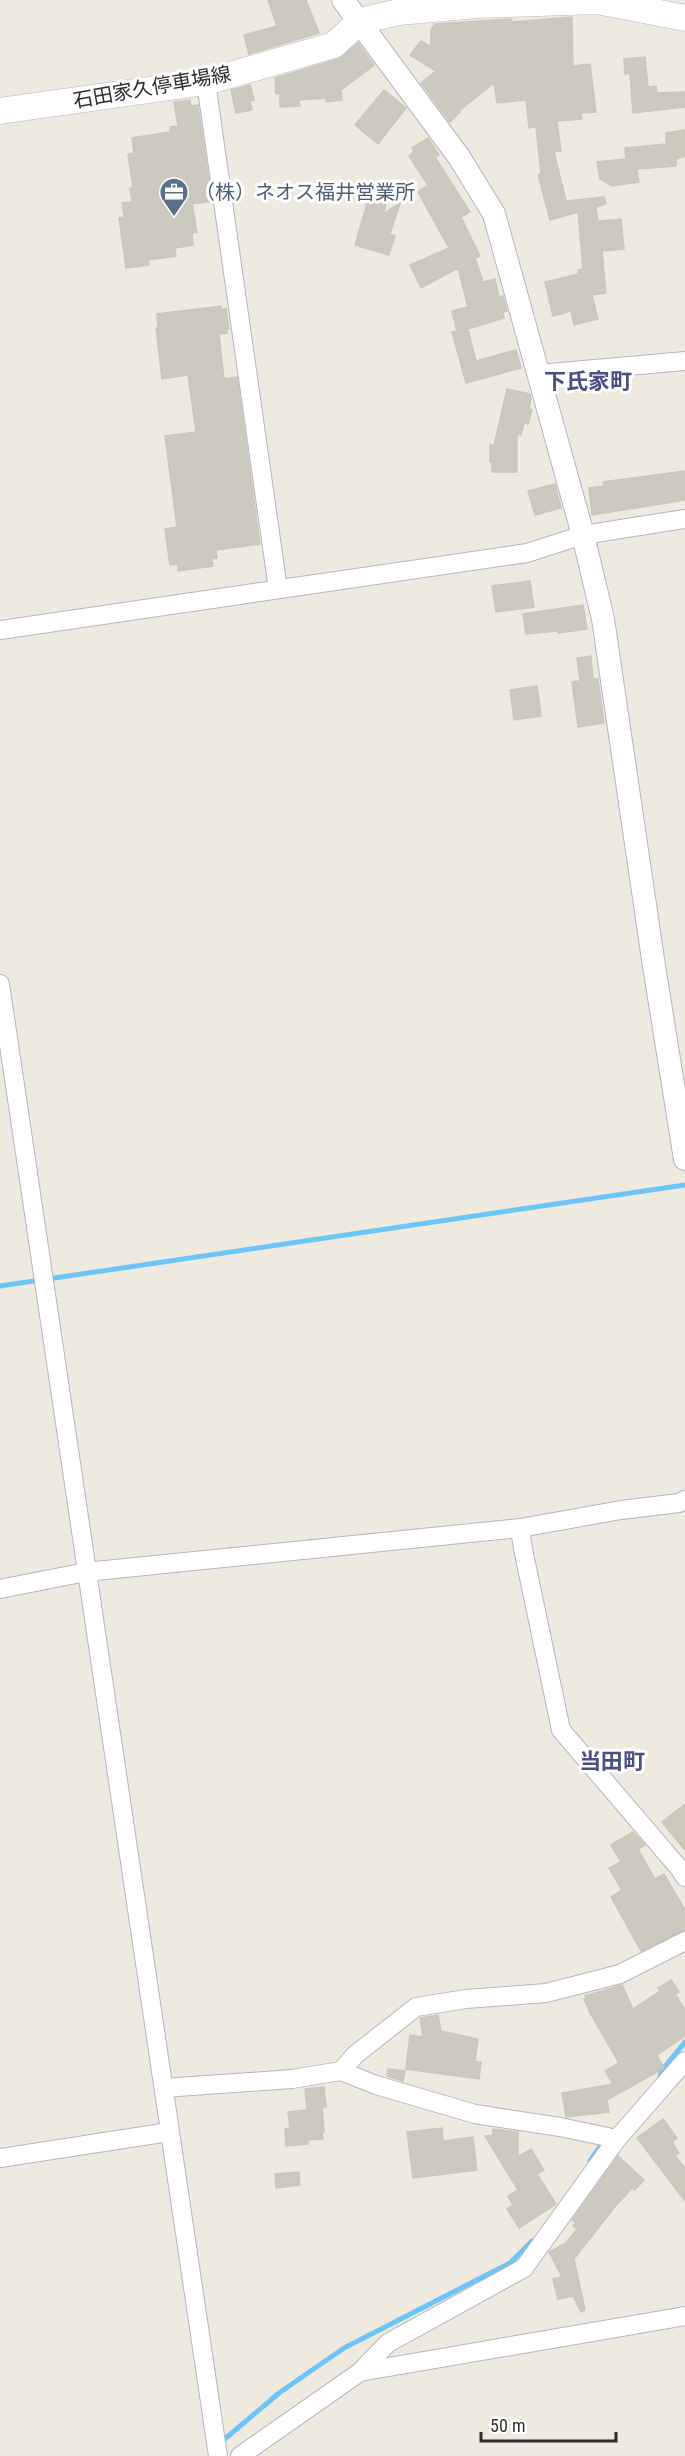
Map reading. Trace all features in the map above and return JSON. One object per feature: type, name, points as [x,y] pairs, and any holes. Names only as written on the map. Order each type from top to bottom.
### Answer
[{"type":"main road","name":"石田家久停車場線","points":[[0,111],[206,82],[334,45],[360,21],[399,12],[466,6],[597,1],[685,18]]},
{"type":"street","points":[[343,0],[459,157],[494,214],[583,535],[603,619],[652,955],[685,1159]]},
{"type":"street","points":[[206,82],[278,589]]},
{"type":"street","points":[[539,374],[685,361]]},
{"type":"street","points":[[0,630],[527,553],[583,535],[685,519]]},
{"type":"street","points":[[0,984],[218,2456]]},
{"type":"street","points":[[0,1589],[86,1572],[520,1528],[621,1510],[679,1503],[685,1500]]},
{"type":"street","points":[[520,1528],[561,1730],[685,1877]]},
{"type":"street","points":[[341,2071],[355,2055],[416,2007],[466,1999],[546,1993],[620,1974],[685,1941]]},
{"type":"street","points":[[240,2456],[360,2372],[388,2343],[524,2268],[617,2139],[685,2061]]},
{"type":"street","points":[[164,2088],[292,2079],[341,2071],[376,2085],[475,2114],[560,2127],[617,2139]]},
{"type":"street","points":[[0,2158],[169,2132]]},
{"type":"street","points":[[360,2372],[685,2316]]},
{"type":"building","points":[[268,0],[306,0],[319,33],[249,54],[244,35],[277,26]]},
{"type":"building","points":[[572,17],[573,66],[590,64],[596,112],[581,113],[582,119],[557,121],[561,151],[554,152],[566,201],[604,197],[606,204],[596,207],[598,221],[621,219],[624,249],[602,251],[606,293],[592,295],[598,319],[574,325],[571,311],[553,316],[545,282],[578,274],[578,270],[583,269],[578,212],[550,220],[538,175],[541,174],[536,127],[529,128],[526,100],[497,103],[494,83],[459,111],[450,122],[421,83],[436,71],[410,55],[421,41],[431,47],[431,29],[435,24],[511,19],[512,22]]},
{"type":"building","points":[[358,43],[374,65],[341,90],[342,100],[326,102],[326,98],[299,100],[300,106],[280,107],[280,93],[276,94],[275,78],[338,59]]},
{"type":"building","points":[[645,57],[648,87],[656,86],[657,93],[685,92],[685,107],[633,113],[630,73],[625,74],[624,59]]},
{"type":"building","points":[[250,85],[254,100],[250,101],[252,110],[236,113],[231,90]]},
{"type":"building","points":[[384,90],[406,108],[378,144],[355,125]]},
{"type":"building","points":[[190,100],[191,106],[198,105],[212,201],[192,204],[197,232],[192,233],[193,245],[175,248],[176,256],[148,260],[149,265],[126,268],[119,218],[124,217],[122,203],[132,202],[130,188],[133,188],[128,154],[134,153],[132,138],[170,132],[170,127],[178,126],[174,102]]},
{"type":"building","points":[[685,130],[685,156],[676,159],[676,166],[637,169],[639,182],[612,186],[600,179],[597,162],[626,159],[625,148],[666,144],[666,133]]},
{"type":"building","points":[[428,138],[439,155],[435,157],[470,212],[461,217],[480,256],[475,258],[483,282],[495,279],[499,297],[503,296],[507,311],[503,312],[504,318],[468,329],[476,361],[516,350],[521,368],[466,383],[452,332],[457,331],[452,311],[468,307],[458,268],[421,288],[410,265],[449,248],[418,192],[428,185],[409,156],[414,151],[412,148]]},
{"type":"building","points":[[361,185],[389,195],[383,214],[400,203],[390,234],[395,236],[389,255],[355,245],[367,203],[356,199]]},
{"type":"building","points":[[221,306],[221,309],[226,309],[229,329],[226,329],[227,333],[219,334],[224,379],[237,377],[260,544],[216,550],[217,558],[212,559],[213,566],[178,571],[178,564],[170,565],[165,529],[177,527],[165,436],[196,432],[188,375],[162,379],[156,328],[158,328],[157,314]]},
{"type":"building","points":[[507,389],[530,394],[529,409],[532,410],[528,424],[524,423],[521,435],[517,434],[517,472],[492,472],[490,445],[494,445]]},
{"type":"building","points":[[685,471],[685,500],[592,515],[589,488],[604,486],[603,482]]},
{"type":"building","points":[[555,484],[561,508],[535,515],[528,491]]},
{"type":"building","points":[[530,581],[534,607],[496,612],[492,586]]},
{"type":"building","points":[[583,605],[587,629],[526,634],[523,614]]},
{"type":"building","points":[[591,656],[593,679],[598,679],[604,723],[578,727],[572,682],[580,681],[577,658]]},
{"type":"building","points":[[537,686],[541,716],[514,720],[510,690]]},
{"type":"building","points":[[685,1804],[685,1850],[662,1822]]},
{"type":"building","points":[[633,1832],[645,1845],[638,1849],[655,1879],[664,1874],[685,1910],[685,1930],[641,1951],[611,1897],[622,1890],[609,1868],[621,1862],[611,1845]]},
{"type":"building","points":[[671,1980],[679,1992],[675,1994],[685,2010],[685,2036],[657,2055],[664,2068],[607,2100],[609,2112],[566,2117],[562,2093],[613,2084],[605,2071],[619,2063],[590,2013],[584,1999],[585,1996],[622,1985],[633,2009],[660,1991],[658,1988]]},
{"type":"building","points":[[438,2015],[441,2031],[478,2039],[475,2062],[481,2062],[479,2079],[406,2069],[410,2035],[423,2037],[420,2018]]},
{"type":"building","points":[[388,2069],[405,2071],[403,2081],[387,2076]]},
{"type":"building","points":[[324,2087],[326,2107],[322,2107],[323,2139],[308,2140],[308,2144],[286,2146],[285,2129],[290,2128],[288,2112],[307,2110],[305,2089]]},
{"type":"building","points":[[663,2119],[677,2138],[672,2142],[679,2153],[675,2156],[685,2168],[685,2201],[637,2138]]},
{"type":"building","points":[[442,2128],[443,2141],[473,2137],[477,2170],[413,2178],[407,2132]]},
{"type":"building","points":[[493,2129],[518,2132],[518,2157],[531,2149],[544,2170],[537,2174],[556,2204],[519,2228],[507,2209],[513,2205],[508,2196],[518,2190],[485,2136],[493,2135]]},
{"type":"building","points":[[618,2156],[644,2180],[635,2190],[632,2188],[613,2209],[574,2259],[585,2310],[581,2312],[573,2296],[558,2299],[553,2279],[562,2277],[549,2252],[566,2243],[577,2229],[573,2226],[576,2223],[572,2220]]},
{"type":"building","points":[[299,2172],[300,2185],[276,2188],[275,2174]]},
{"type":"waterway","points":[[0,1286],[685,1185]]},
{"type":"waterway","points":[[659,2081],[662,2070],[685,2042]]},
{"type":"waterway","points":[[590,2161],[604,2141]]},
{"type":"waterway","points":[[220,2443],[279,2393],[344,2348],[510,2263],[532,2241]]},
{"type":"place","name":"（株）ネオス福井営業所","points":[[174,218]]},
{"type":"district","name":"下氏家町","points":[[588,381]]},
{"type":"district","name":"当田町","points":[[612,1761]]}]
